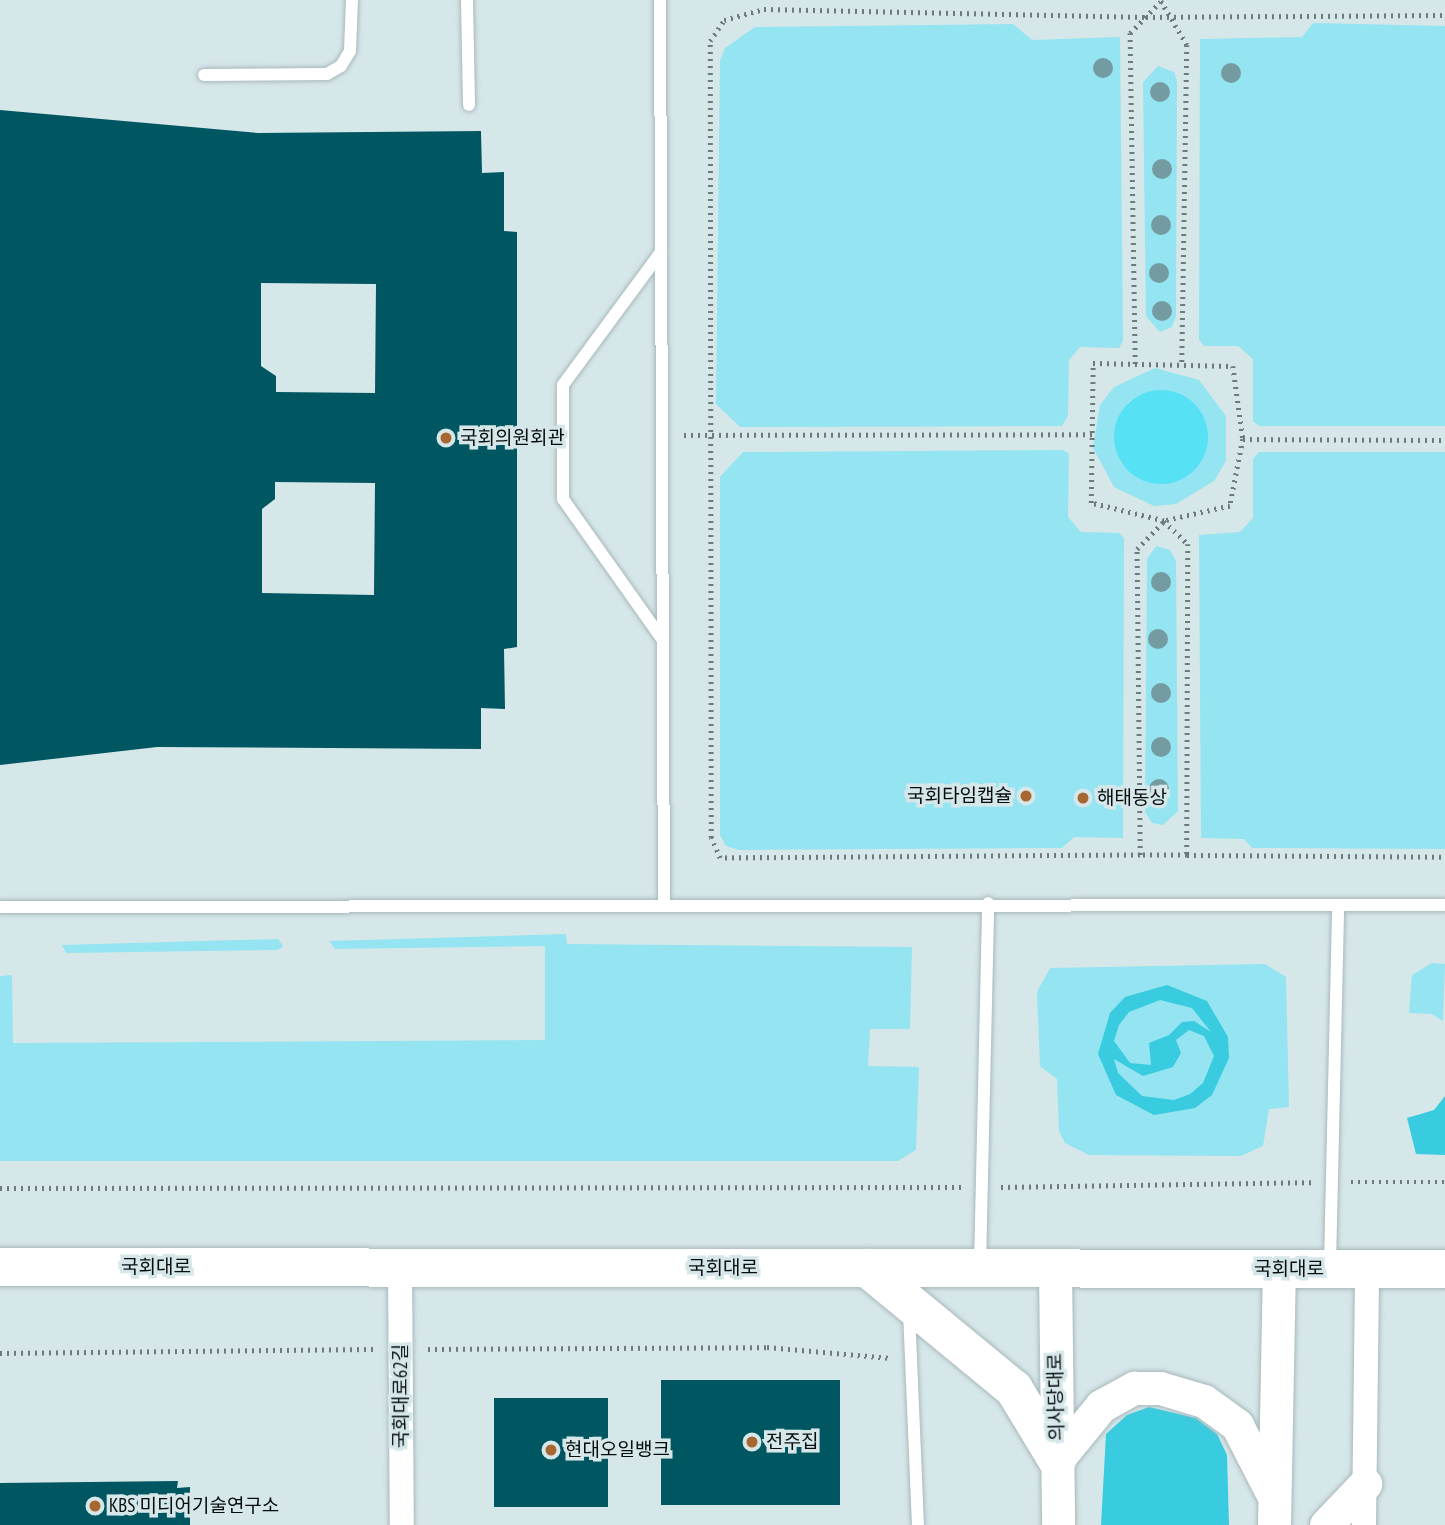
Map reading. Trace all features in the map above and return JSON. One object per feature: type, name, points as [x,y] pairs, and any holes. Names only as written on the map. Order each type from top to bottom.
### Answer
[{"type":"main road","name":"국회대로","points":[[0,1267],[1445,1269]]},
{"type":"main road","points":[[867,1268],[1014,1389],[1057,1460],[1101,1406],[1133,1388],[1160,1388],[1204,1401],[1237,1425],[1274,1511]]},
{"type":"main road","name":"의사당대로","points":[[1055,1269],[1058,1525]]},
{"type":"main road","points":[[1274,1511],[1279,1269]]},
{"type":"main road","points":[[1326,1525],[1365,1484]]},
{"type":"street","name":"국회대로62길","points":[[400,1267],[402,1525]]},
{"type":"street","points":[[1364,1525],[1367,1269]]},
{"type":"lane","points":[[204,75],[327,74],[341,66],[350,51],[352,0]]},
{"type":"lane","points":[[467,0],[468,105]]},
{"type":"lane","points":[[660,0],[664,906]]},
{"type":"lane","points":[[661,252],[563,385],[563,499],[662,639]]},
{"type":"lane","points":[[980,1268],[988,903]]},
{"type":"lane","points":[[0,907],[988,903],[1445,905]]},
{"type":"lane","points":[[1329,1269],[1338,906]]},
{"type":"lane","points":[[909,1301],[918,1525]]},
{"type":"path","points":[[1135,364],[1130,33],[1161,1],[1187,45],[1182,365]]},
{"type":"path","points":[[1445,15],[1146,17],[764,9],[724,20],[710,41],[709,435],[711,838],[720,858],[1140,855],[1445,857]]},
{"type":"path","points":[[1093,363],[1135,364],[1233,366],[1243,439],[1230,506],[1164,521],[1091,503],[1093,363]]},
{"type":"path","points":[[662,435],[1092,434]]},
{"type":"path","points":[[1243,439],[1445,440]]},
{"type":"path","points":[[1140,855],[1137,549],[1164,521]]},
{"type":"path","points":[[1164,521],[1188,544],[1187,855]]},
{"type":"path","points":[[0,1188],[983,1187],[1445,1182]]},
{"type":"path","points":[[0,1353],[767,1347],[891,1358],[891,1372]]},
{"type":"shaded area","points":[[1313,23],[1445,26],[1445,426],[1259,426],[1253,421],[1253,359],[1238,346],[1204,346],[1199,340],[1200,39],[1302,37]]},
{"type":"shaded area","points":[[1013,24],[1032,40],[1120,37],[1123,341],[1119,348],[1080,347],[1069,360],[1068,416],[1062,426],[740,427],[716,404],[720,61],[725,48],[755,27]]},
{"type":"shaded area","points":[[1158,66],[1174,72],[1177,81],[1176,316],[1172,327],[1160,332],[1146,316],[1143,82]]},
{"type":"shaded area","points":[[1155,368],[1199,380],[1226,416],[1226,461],[1214,481],[1176,504],[1154,506],[1114,487],[1093,448],[1100,405],[1114,387]],"holes":[[[1141,394],[1188,398],[1206,422],[1145,481],[1121,463],[1115,448],[1128,402]]]},
{"type":"shaded area","points":[[1161,390],[1179,393],[1194,404],[1205,419],[1208,437],[1205,455],[1194,470],[1179,481],[1161,484],[1143,481],[1128,470],[1117,455],[1114,437],[1117,419],[1128,404],[1143,393]]},
{"type":"shaded area","points":[[1063,450],[1069,454],[1068,517],[1081,532],[1119,533],[1124,538],[1123,838],[1074,837],[1062,848],[739,850],[726,846],[720,835],[720,477],[743,452]]},
{"type":"shaded area","points":[[1259,452],[1445,452],[1445,849],[1252,848],[1244,839],[1201,838],[1199,535],[1240,532],[1253,518],[1253,459]]},
{"type":"shaded area","points":[[1156,546],[1170,550],[1176,561],[1178,811],[1163,825],[1152,823],[1145,812],[1147,559]]},
{"type":"shaded area","points":[[566,934],[567,944],[912,947],[910,1029],[870,1029],[868,1066],[919,1067],[916,1150],[898,1161],[0,1161],[0,976],[12,975],[13,1043],[545,1040],[545,946],[335,949],[329,941]]},
{"type":"shaded area","points":[[278,939],[283,946],[278,950],[66,953],[62,945]]},
{"type":"shaded area","points":[[1432,963],[1445,964],[1443,1021],[1432,1014],[1409,1013],[1412,975]]},
{"type":"shaded area","points":[[1265,964],[1286,977],[1289,1107],[1269,1109],[1263,1146],[1241,1156],[1089,1155],[1065,1143],[1059,1131],[1057,1079],[1040,1066],[1037,992],[1050,968]]},
{"type":"shaded area","points":[[1167,985],[1207,1001],[1228,1037],[1229,1058],[1212,1095],[1195,1108],[1154,1115],[1116,1095],[1098,1054],[1110,1013],[1125,997]],"holes":[[[1160,1000],[1192,1008],[1211,1032],[1194,1021],[1182,1022],[1169,1035],[1149,1043],[1151,1065],[1130,1063],[1114,1041],[1119,1025],[1129,1012]],[[1189,1030],[1204,1036],[1214,1056],[1203,1083],[1190,1094],[1174,1100],[1142,1096],[1118,1073],[1114,1059],[1143,1076],[1173,1067],[1181,1053],[1176,1040]]]},
{"type":"shaded area","points":[[1445,1096],[1445,1155],[1416,1154],[1407,1118],[1434,1110]]},
{"type":"shaded area","points":[[1149,1407],[1196,1418],[1217,1434],[1227,1455],[1229,1525],[1101,1525],[1106,1434],[1127,1415]]},
{"type":"building","points":[[0,110],[258,133],[481,131],[482,173],[504,172],[504,231],[517,232],[517,647],[504,649],[505,709],[481,708],[481,749],[157,747],[0,765]],"holes":[[[261,283],[376,284],[375,393],[276,392],[276,376],[261,366]],[[275,482],[375,483],[374,595],[262,593],[262,509],[275,499]]]},
{"type":"building","points":[[661,1380],[840,1380],[840,1505],[661,1505]]},
{"type":"building","name":"현대오일뱅크","points":[[494,1398],[608,1398],[608,1507],[494,1507]]},
{"type":"building","name":"KBS 미디어기술연구소","points":[[178,1481],[177,1488],[190,1487],[190,1525],[0,1525],[0,1483]]},
{"type":"place","name":"국회의원회관","points":[[446,438]]},
{"type":"place","name":"국회타임캡슐","points":[[1026,796]]},
{"type":"place","name":"해태동상","points":[[1083,798]]},
{"type":"place","name":"전주집","points":[[752,1442]]},
{"type":"place","name":"현대오일뱅크","points":[[551,1450]]},
{"type":"place","name":"KBS 미디어기술연구소","points":[[95,1506]]}]
